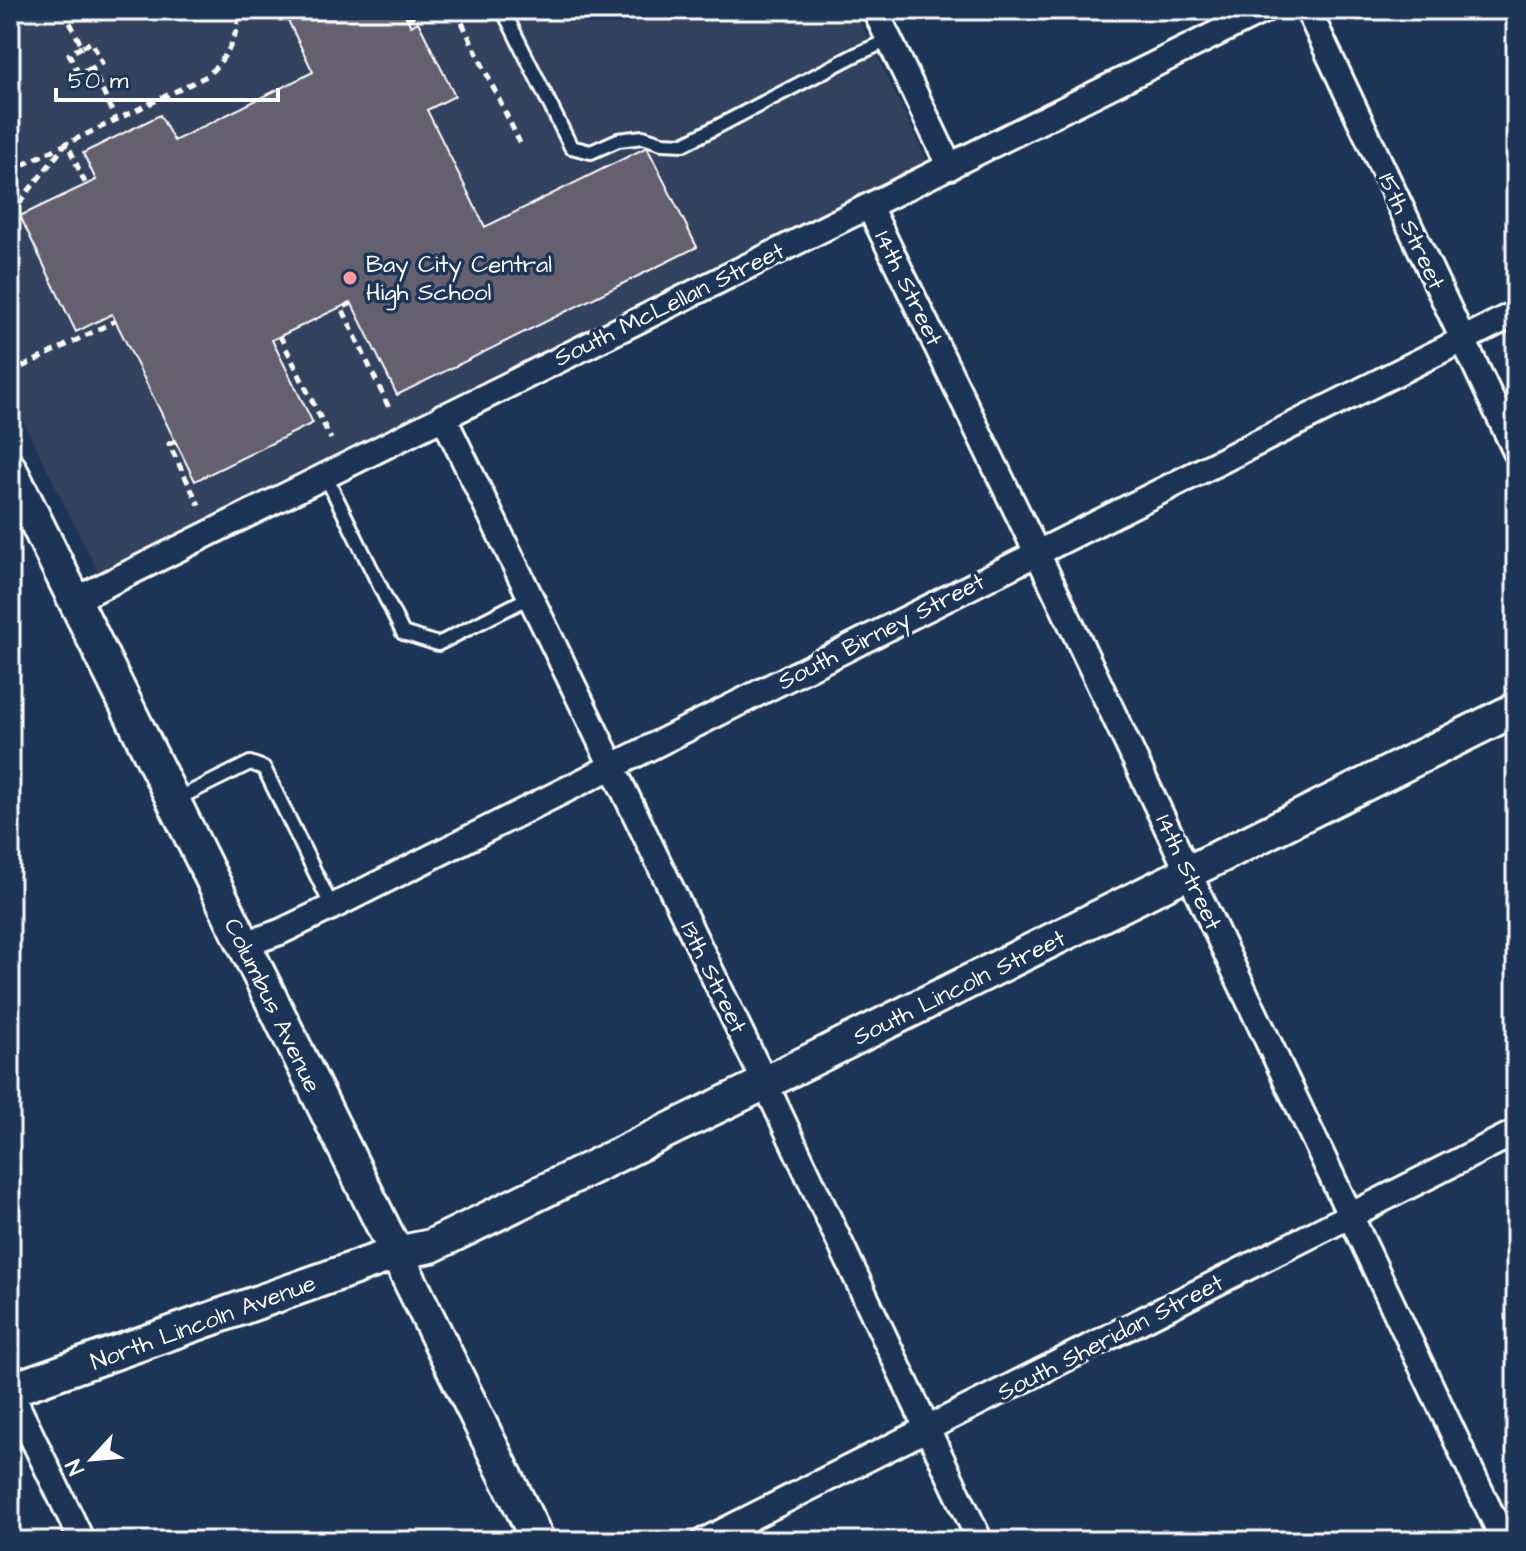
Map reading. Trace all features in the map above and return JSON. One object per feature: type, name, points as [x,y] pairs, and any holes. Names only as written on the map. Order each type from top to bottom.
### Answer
[{"type":"street","points":[[875,10],[950,167]]},
{"type":"street","name":"South McLellan Street","points":[[75,600],[1264,10]]},
{"type":"street","name":"15th Street","points":[[1308,10],[1516,452]]},
{"type":"street","name":"14th Street","points":[[869,206],[1037,553],[1504,1541]]},
{"type":"street","name":"South Birney Street","points":[[243,945],[280,932],[332,907],[1516,313]]},
{"type":"street","name":"13th Street","points":[[443,416],[765,1083],[980,1541]]},
{"type":"street","name":"Columbus Avenue","points":[[11,474],[538,1541]]},
{"type":"street","name":"South Lincoln Street","points":[[397,1253],[431,1246],[1516,709]]},
{"type":"street","name":"South Sheridan Street","points":[[704,1541],[1516,1132]]},
{"type":"street","name":"North Lincoln Avenue","points":[[10,1391],[397,1253]]},
{"type":"street","points":[[10,1391],[82,1541]]},
{"type":"lane","points":[[503,10],[571,147],[591,152],[618,140],[643,137],[662,143],[684,144],[889,40]]},
{"type":"lane","points":[[325,475],[403,633],[438,644],[530,597]]},
{"type":"lane","points":[[173,801],[250,763],[264,768],[332,907]]},
{"type":"path","points":[[10,16],[21,10]]},
{"type":"path","points":[[64,10],[82,47]]},
{"type":"path","points":[[10,171],[207,76],[223,61],[235,36],[238,10]]},
{"type":"path","points":[[407,19],[426,10]]},
{"type":"path","points":[[456,10],[520,143]]},
{"type":"path","points":[[92,42],[102,63],[92,68],[79,74],[69,54],[92,42]]},
{"type":"path","points":[[92,68],[116,120]]},
{"type":"path","points":[[67,143],[86,185]]},
{"type":"path","points":[[67,143],[22,199],[12,231],[13,371],[115,321]]},
{"type":"path","points":[[352,303],[342,308],[390,410]]},
{"type":"path","points":[[280,336],[331,439]]},
{"type":"path","points":[[175,441],[169,444],[199,505]]},
{"type":"shaded area","name":"Bay City Central High School","points":[[10,10],[855,10],[927,160],[98,572],[10,395]]},
{"type":"building","name":"Bay City Central High School","points":[[283,10],[411,10],[404,13],[411,26],[418,22],[455,96],[427,110],[485,227],[647,147],[697,247],[397,395],[351,302],[272,340],[313,423],[195,481],[112,314],[76,332],[20,216],[96,180],[83,153],[160,115],[174,141],[313,72]]},
{"type":"place","name":"Bay City Central High School","points":[[350,278]]}]
